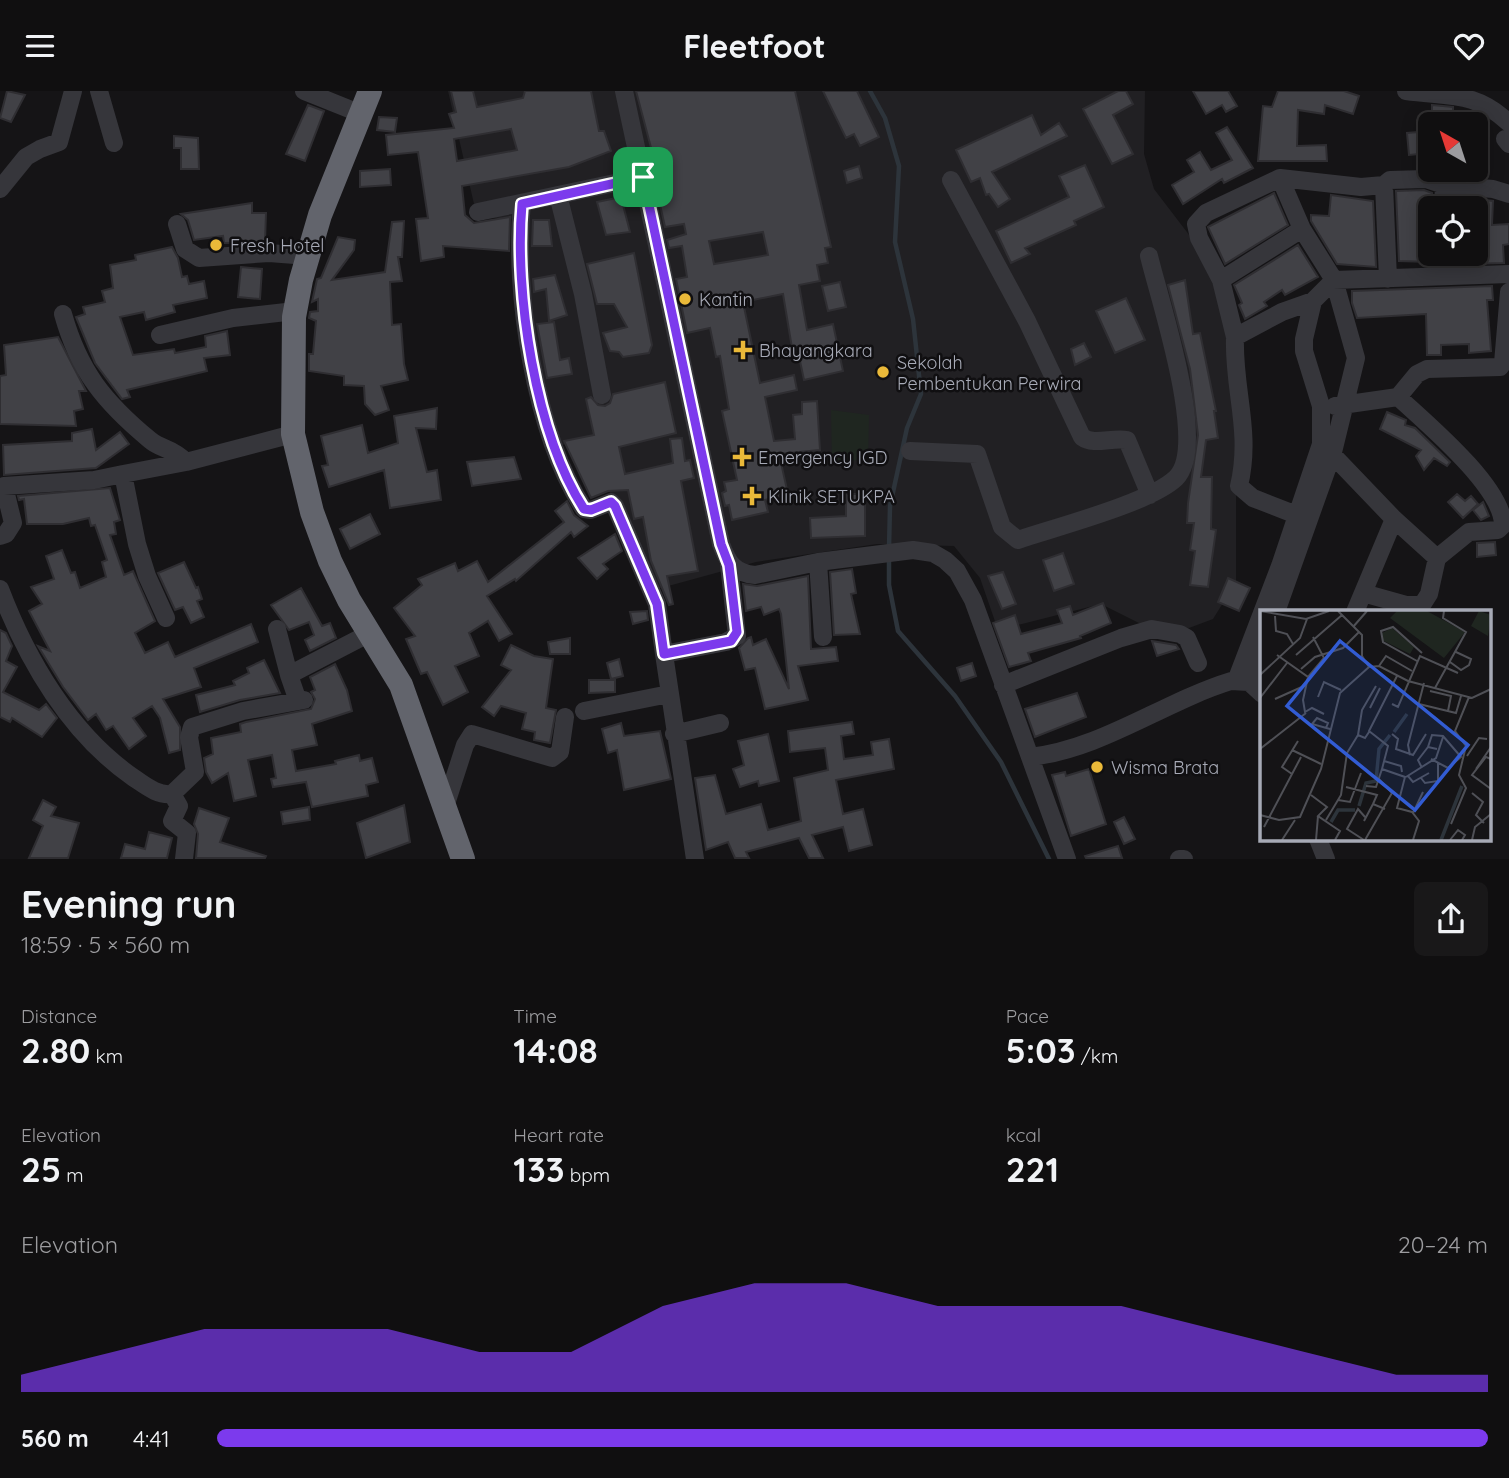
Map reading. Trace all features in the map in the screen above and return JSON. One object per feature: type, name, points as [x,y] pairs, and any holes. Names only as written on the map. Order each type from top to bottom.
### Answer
[{"type":"highway","points":[[370,91],[320,215],[295,311],[293,434],[312,512],[330,561],[401,685],[463,859]]},
{"type":"street","points":[[0,189],[26,157],[59,142],[73,91]]},
{"type":"street","points":[[99,91],[114,143]]},
{"type":"street","points":[[304,91],[359,113]]},
{"type":"street","points":[[624,91],[712,504],[729,565],[737,636],[726,642],[664,654]]},
{"type":"street","points":[[1406,91],[1470,97],[1489,106],[1508,135]]},
{"type":"street","points":[[478,212],[643,177]]},
{"type":"street","points":[[1268,610],[1345,405],[1356,358],[1334,280],[1302,229],[1280,178]]},
{"type":"street","points":[[1303,518],[1253,498],[1239,486],[1245,423],[1234,354],[1234,337],[1221,280],[1199,238],[1196,224],[1206,213],[1280,178],[1326,185],[1384,185],[1398,179],[1426,179],[1444,185],[1493,189],[1509,194]]},
{"type":"street","points":[[951,180],[1027,321],[1082,437],[1092,442],[1116,437],[1127,440],[1150,495]]},
{"type":"street","points":[[1384,185],[1388,279]]},
{"type":"street","points":[[1444,185],[1444,196]]},
{"type":"street","points":[[558,195],[583,294],[602,395]]},
{"type":"street","points":[[522,204],[520,251],[526,328],[553,442],[584,509],[591,510],[611,502],[615,506],[657,604],[674,734],[695,859]]},
{"type":"street","points":[[177,223],[185,249],[199,258],[269,253],[308,255]]},
{"type":"street","points":[[1221,280],[1302,229]]},
{"type":"street","points":[[909,451],[977,454],[1002,527],[1018,540],[1150,495],[1182,471],[1189,446],[1185,399],[1149,255]]},
{"type":"street","points":[[1442,266],[1442,276]]},
{"type":"street","points":[[1234,337],[1282,312],[1313,301],[1334,280],[1509,274]]},
{"type":"street","points":[[1321,406],[1398,397],[1417,374],[1427,369],[1500,367],[1503,363],[1509,292]]},
{"type":"street","points":[[1313,301],[1306,324],[1304,351],[1321,406],[1327,448],[1394,519],[1437,558]]},
{"type":"street","points":[[160,335],[233,318],[295,311]]},
{"type":"street","points":[[63,314],[71,343],[96,388],[153,442],[170,448],[186,462]]},
{"type":"street","points":[[1363,593],[1406,605],[1422,605],[1429,594],[1437,558],[1469,532],[1498,530],[1503,525],[1503,515],[1469,466],[1398,397]]},
{"type":"street","points":[[0,536],[6,534],[13,523],[4,486],[123,474],[186,462],[293,434]]},
{"type":"street","points":[[123,474],[137,544],[147,576],[166,618]]},
{"type":"street","points":[[1356,610],[1394,519]]},
{"type":"street","points":[[729,565],[744,574],[755,575],[818,562],[913,549],[933,553],[957,571],[973,600],[1066,854]]},
{"type":"street","points":[[818,562],[822,637]]},
{"type":"street","points":[[0,589],[4,618],[61,703],[97,750],[145,786],[165,795],[172,794],[195,772],[188,737],[192,727],[243,711],[301,700],[289,675],[277,629]]},
{"type":"street","points":[[1003,685],[1121,638],[1152,629],[1180,634],[1187,638],[1198,663]]},
{"type":"street","points":[[289,675],[370,633]]},
{"type":"street","points":[[1249,686],[1260,640]]},
{"type":"street","points":[[1249,686],[1260,657]]},
{"type":"street","points":[[1030,757],[1053,754],[1112,732],[1220,684],[1249,686]]},
{"type":"street","points":[[584,711],[669,694]]},
{"type":"street","points":[[445,807],[465,745],[472,734],[552,758],[560,752],[565,717]]},
{"type":"street","points":[[674,734],[720,723]]},
{"type":"street","points":[[172,794],[179,806],[172,821],[187,833],[184,859]]},
{"type":"street","points":[[1319,841],[1326,859]]},
{"type":"street","points":[[1179,859],[1184,859]]},
{"type":"shaded area","name":"Sekolah Pembentukan Perwira","points":[[448,91],[1145,91],[1144,154],[1154,189],[1193,240],[1220,289],[1236,411],[1236,582],[1213,619],[1189,628],[1141,624],[1101,604],[998,630],[980,578],[954,546],[877,544],[756,562],[650,591],[597,461],[592,439],[556,446],[524,333],[520,219],[477,217]]},
{"type":"shaded area","points":[[831,410],[869,415],[868,460],[832,461]]},
{"type":"building","points":[[7,91],[25,95],[11,122],[0,118]]},
{"type":"building","points":[[451,91],[473,91],[477,107],[523,98],[525,91],[591,91],[599,131],[604,131],[611,151],[569,167],[462,186],[465,215],[474,223],[510,217],[509,251],[443,246],[444,257],[421,261],[416,219],[428,218],[418,152],[388,155],[386,135],[454,128],[449,114],[456,112]],"holes":[[[511,129],[517,150],[457,161],[454,139]]]},
{"type":"building","points":[[636,91],[795,91],[831,247],[825,248],[828,263],[817,265],[820,281],[799,285],[807,330],[833,324],[843,371],[804,380],[797,347],[792,348],[783,294],[743,302],[760,383],[794,375],[797,390],[765,397],[774,441],[795,439],[793,415],[802,414],[802,402],[817,401],[820,450],[779,454],[788,494],[765,500],[768,512],[732,520],[729,505],[725,506],[722,493],[726,491],[724,482],[737,480],[722,411],[729,409],[720,356],[716,357],[710,328],[687,333],[676,279],[687,277],[682,246],[669,248],[667,240],[686,234],[684,224],[665,227],[650,160],[654,159]],"holes":[[[763,232],[768,255],[714,264],[709,241]]]},
{"type":"building","points":[[823,91],[857,91],[879,137],[860,146],[854,134],[846,138]]},
{"type":"building","points":[[1118,91],[1126,91],[1133,104],[1113,115],[1133,154],[1112,164],[1083,109]]},
{"type":"building","points":[[1193,91],[1228,91],[1237,106],[1226,112],[1222,105],[1206,114]]},
{"type":"building","points":[[1278,91],[1344,91],[1359,96],[1353,114],[1325,105],[1324,114],[1298,110],[1297,146],[1326,145],[1327,161],[1258,161],[1263,106],[1272,107]]},
{"type":"building","points":[[308,105],[324,111],[305,161],[286,154]]},
{"type":"building","points":[[1432,105],[1453,107],[1453,112],[1432,112]]},
{"type":"building","points":[[1032,115],[1041,135],[1059,123],[1067,136],[992,172],[1010,199],[998,207],[989,194],[986,195],[980,178],[971,182],[956,150]]},
{"type":"building","points":[[379,117],[397,118],[395,132],[377,130]]},
{"type":"building","points":[[1227,127],[1253,168],[1224,183],[1222,179],[1183,204],[1172,185],[1194,172],[1187,160],[1200,152],[1211,170],[1232,160],[1216,133]]},
{"type":"building","points":[[1418,132],[1418,154],[1409,155],[1407,133]]},
{"type":"building","points":[[174,136],[198,138],[199,169],[181,169],[181,148],[174,148]]},
{"type":"building","points":[[1085,165],[1104,207],[1074,221],[1076,225],[1025,248],[1030,254],[1011,263],[996,231],[1069,197],[1059,176]]},
{"type":"building","points":[[859,166],[862,178],[847,183],[844,171]]},
{"type":"building","points":[[390,169],[391,185],[360,187],[360,171]]},
{"type":"building","points":[[1424,190],[1432,193],[1432,196],[1418,196],[1418,262],[1399,261],[1396,191]]},
{"type":"building","points":[[1274,193],[1288,225],[1225,264],[1208,227]]},
{"type":"building","points":[[1331,195],[1373,201],[1376,267],[1337,264],[1311,221],[1311,215],[1329,216]]},
{"type":"building","points":[[621,197],[630,232],[606,235],[597,202]]},
{"type":"building","points":[[1488,200],[1493,201],[1492,225],[1509,224],[1509,244],[1503,245],[1504,263],[1488,263]]},
{"type":"building","points":[[252,203],[252,213],[266,213],[265,242],[224,243],[223,236],[194,240],[188,220],[181,214]]},
{"type":"building","points":[[533,220],[549,220],[552,246],[532,246]]},
{"type":"building","points":[[404,221],[402,257],[398,257],[402,281],[390,282],[392,325],[401,324],[408,380],[381,386],[389,410],[375,415],[365,404],[364,386],[344,385],[344,376],[309,371],[309,354],[313,354],[316,321],[309,318],[310,312],[318,311],[318,299],[312,302],[317,279],[321,278],[338,237],[355,240],[354,250],[332,280],[385,272],[392,222]]},
{"type":"building","points":[[1298,245],[1318,277],[1285,295],[1282,290],[1264,302],[1267,306],[1245,319],[1234,285]]},
{"type":"building","points":[[172,247],[178,258],[182,277],[187,276],[189,284],[204,281],[207,298],[173,305],[175,312],[146,320],[144,312],[120,317],[133,355],[174,349],[175,353],[206,347],[205,336],[227,331],[230,355],[204,358],[207,371],[127,390],[130,397],[122,399],[95,363],[76,317],[85,314],[83,307],[105,302],[102,291],[113,288],[110,265],[136,260],[135,255]]},
{"type":"building","points":[[634,253],[652,345],[649,353],[623,357],[619,352],[610,351],[603,333],[627,327],[614,304],[597,304],[587,264]]},
{"type":"building","points":[[241,267],[262,269],[260,299],[238,297]]},
{"type":"building","points":[[555,275],[567,315],[549,321],[546,289],[534,292],[533,279]]},
{"type":"building","points":[[1185,280],[1193,334],[1200,333],[1216,411],[1218,438],[1206,440],[1201,477],[1212,477],[1211,529],[1216,530],[1208,587],[1190,585],[1195,551],[1190,550],[1194,523],[1187,523],[1188,503],[1198,435],[1190,369],[1168,285]]},
{"type":"building","points":[[840,282],[846,307],[828,311],[822,286]]},
{"type":"building","points":[[1492,286],[1493,300],[1487,300],[1491,351],[1469,353],[1469,344],[1441,345],[1441,355],[1427,355],[1426,314],[1357,318],[1352,303],[1352,291]]},
{"type":"building","points":[[1126,298],[1145,340],[1115,353],[1096,311]]},
{"type":"building","points":[[554,322],[560,360],[569,358],[572,374],[547,378],[537,324]]},
{"type":"building","points":[[58,337],[86,391],[79,391],[83,409],[74,411],[76,426],[0,424],[0,376],[6,375],[4,345]]},
{"type":"building","points":[[1084,343],[1091,357],[1075,365],[1071,349]]},
{"type":"building","points":[[665,382],[676,433],[619,447],[625,474],[673,463],[670,439],[682,438],[685,461],[690,460],[694,478],[681,481],[698,571],[667,576],[673,604],[669,605],[651,561],[643,517],[634,519],[628,490],[608,491],[591,498],[564,441],[594,435],[586,399],[591,397],[598,405],[605,406],[610,403],[613,394]]},
{"type":"building","points":[[437,408],[436,429],[416,428],[427,472],[437,470],[441,500],[390,508],[384,470],[329,487],[322,466],[328,465],[321,436],[362,425],[368,453],[398,443],[394,416]]},
{"type":"building","points":[[1387,412],[1406,420],[1405,425],[1415,428],[1450,462],[1447,466],[1434,458],[1424,470],[1416,456],[1421,450],[1380,429]]},
{"type":"building","points":[[92,429],[96,450],[120,432],[129,444],[96,468],[4,475],[3,445],[72,441],[72,433]]},
{"type":"building","points":[[514,457],[521,479],[472,486],[467,462]]},
{"type":"building","points":[[110,488],[120,520],[114,522],[116,534],[110,535],[124,575],[133,571],[155,621],[135,633],[145,653],[168,642],[175,657],[251,624],[258,642],[194,668],[201,687],[163,699],[180,727],[180,750],[169,753],[160,718],[152,706],[133,718],[146,736],[129,749],[113,726],[106,730],[96,714],[88,720],[63,687],[38,646],[50,651],[29,611],[42,604],[31,587],[54,579],[46,556],[62,550],[71,573],[75,572],[80,588],[106,577],[102,562],[107,560],[95,525],[91,526],[89,518],[63,524],[27,524],[24,499],[19,500],[18,496]]},
{"type":"building","points":[[846,494],[865,494],[865,536],[811,538],[810,518],[846,516]]},
{"type":"building","points":[[1457,494],[1465,501],[1471,496],[1478,504],[1463,518],[1448,502]]},
{"type":"building","points":[[567,501],[574,515],[588,526],[574,537],[571,532],[516,581],[515,579],[487,596],[512,634],[499,641],[488,621],[469,633],[479,656],[455,666],[468,692],[443,705],[427,672],[421,674],[406,639],[415,636],[394,608],[422,585],[418,579],[455,563],[458,571],[477,561],[488,582],[564,522],[555,511]]},
{"type":"building","points":[[1483,502],[1489,516],[1481,520],[1473,510]]},
{"type":"building","points":[[370,514],[380,534],[350,549],[340,529]]},
{"type":"building","points":[[615,534],[622,551],[603,564],[608,569],[597,579],[578,558]]},
{"type":"building","points":[[1495,542],[1496,555],[1477,557],[1477,543]]},
{"type":"building","points":[[1063,553],[1074,584],[1054,591],[1043,560]]},
{"type":"building","points":[[184,562],[202,599],[197,601],[204,617],[191,623],[183,607],[175,610],[158,573]]},
{"type":"building","points":[[852,569],[856,593],[851,594],[860,634],[834,635],[830,572]]},
{"type":"building","points":[[1003,572],[1016,604],[1002,609],[988,576]]},
{"type":"building","points":[[808,576],[811,649],[836,647],[838,661],[798,666],[808,700],[765,709],[755,668],[745,670],[739,648],[751,637],[753,645],[766,639],[789,689],[781,614],[779,609],[764,615],[761,607],[746,611],[743,584],[757,586]]},
{"type":"building","points":[[1228,578],[1250,588],[1239,611],[1218,602]]},
{"type":"building","points":[[301,588],[322,626],[330,623],[336,638],[310,651],[305,640],[314,635],[309,622],[289,630],[271,605]]},
{"type":"building","points":[[1103,603],[1111,623],[1080,636],[1081,638],[1028,653],[1031,661],[1009,667],[993,623],[1015,615],[1021,634],[1062,623],[1057,610],[1070,606],[1073,615]]},
{"type":"building","points":[[647,611],[648,620],[633,624],[630,612]]},
{"type":"building","points":[[0,630],[6,633],[12,646],[6,661],[17,667],[3,692],[39,710],[46,704],[57,718],[42,737],[12,718],[10,722],[0,717]]},
{"type":"building","points":[[570,638],[570,654],[550,654],[548,642]]},
{"type":"building","points":[[1152,641],[1176,645],[1179,649],[1157,656]]},
{"type":"building","points":[[511,645],[534,656],[553,659],[546,708],[556,710],[550,743],[534,740],[535,732],[522,729],[526,713],[501,706],[494,716],[482,707],[511,670],[501,665]]},
{"type":"building","points":[[619,659],[623,676],[611,679],[607,663]]},
{"type":"building","points":[[264,660],[280,693],[240,700],[200,712],[196,695],[235,685],[233,681],[249,673],[247,668]]},
{"type":"building","points":[[972,663],[976,676],[961,681],[957,668]]},
{"type":"building","points":[[335,664],[347,690],[352,711],[312,724],[317,745],[292,750],[296,771],[336,764],[335,761],[359,755],[360,761],[372,758],[378,782],[366,785],[368,796],[312,807],[306,782],[273,787],[271,779],[276,778],[272,755],[248,760],[256,796],[234,801],[228,773],[212,783],[206,772],[204,758],[213,754],[211,738],[241,732],[240,724],[246,722],[311,709],[315,699],[311,692],[315,690],[310,677]]},
{"type":"building","points":[[589,680],[615,680],[615,692],[589,693]]},
{"type":"building","points":[[1077,693],[1086,717],[1035,737],[1025,709]]},
{"type":"building","points":[[852,722],[854,734],[841,736],[844,759],[873,755],[871,742],[889,739],[894,769],[836,780],[843,814],[863,809],[872,845],[849,851],[843,827],[812,835],[823,858],[809,858],[799,838],[746,852],[749,858],[735,858],[728,842],[706,850],[695,778],[715,775],[726,814],[761,804],[768,830],[801,821],[794,778],[828,770],[825,748],[790,752],[788,731]]},
{"type":"building","points":[[621,723],[624,736],[660,731],[671,779],[624,790],[617,750],[608,753],[602,729]]},
{"type":"building","points":[[768,734],[779,781],[759,786],[758,781],[740,787],[733,769],[744,765],[738,741]]},
{"type":"building","points":[[1089,769],[1106,824],[1071,836],[1052,775],[1065,772],[1066,776]]},
{"type":"building","points":[[43,800],[56,807],[51,816],[79,823],[68,858],[29,858],[43,826],[33,820]]},
{"type":"building","points":[[404,805],[410,842],[366,858],[357,823]]},
{"type":"building","points":[[309,807],[310,820],[283,824],[281,812]]},
{"type":"building","points":[[199,808],[229,818],[220,842],[266,856],[265,858],[196,858],[198,834],[194,824]]},
{"type":"building","points":[[1124,817],[1135,839],[1124,844],[1114,822]]},
{"type":"building","points":[[149,832],[172,838],[167,858],[121,858],[125,844],[145,849]]},
{"type":"building","points":[[1118,846],[1122,858],[1085,856]]},
{"type":"waterway","points":[[870,91],[885,118],[899,166],[895,242],[913,319],[921,394],[907,428],[890,506],[889,549]]},
{"type":"waterway","points":[[889,558],[889,585],[898,631],[955,696],[1001,762],[1049,859]]},
{"type":"place","name":"Fresh Hotel","points":[[216,245]]},
{"type":"place","name":"Kantin","points":[[685,299]]},
{"type":"place","name":"Bhayangkara","points":[[743,350]]},
{"type":"place","name":"Sekolah Pembentukan Perwira","points":[[883,372]]},
{"type":"place","name":"Emergency IGD","points":[[742,457]]},
{"type":"place","name":"Klinik SETUKPA","points":[[752,496]]},
{"type":"place","name":"Wisma Brata","points":[[1097,767]]},
{"type":"route","points":[[643,177],[721,544],[729,565],[737,632],[737,636],[731,641],[664,654],[657,604],[615,506],[611,502],[591,510],[584,509],[555,450],[526,328],[519,235],[522,204],[643,177]]}]
